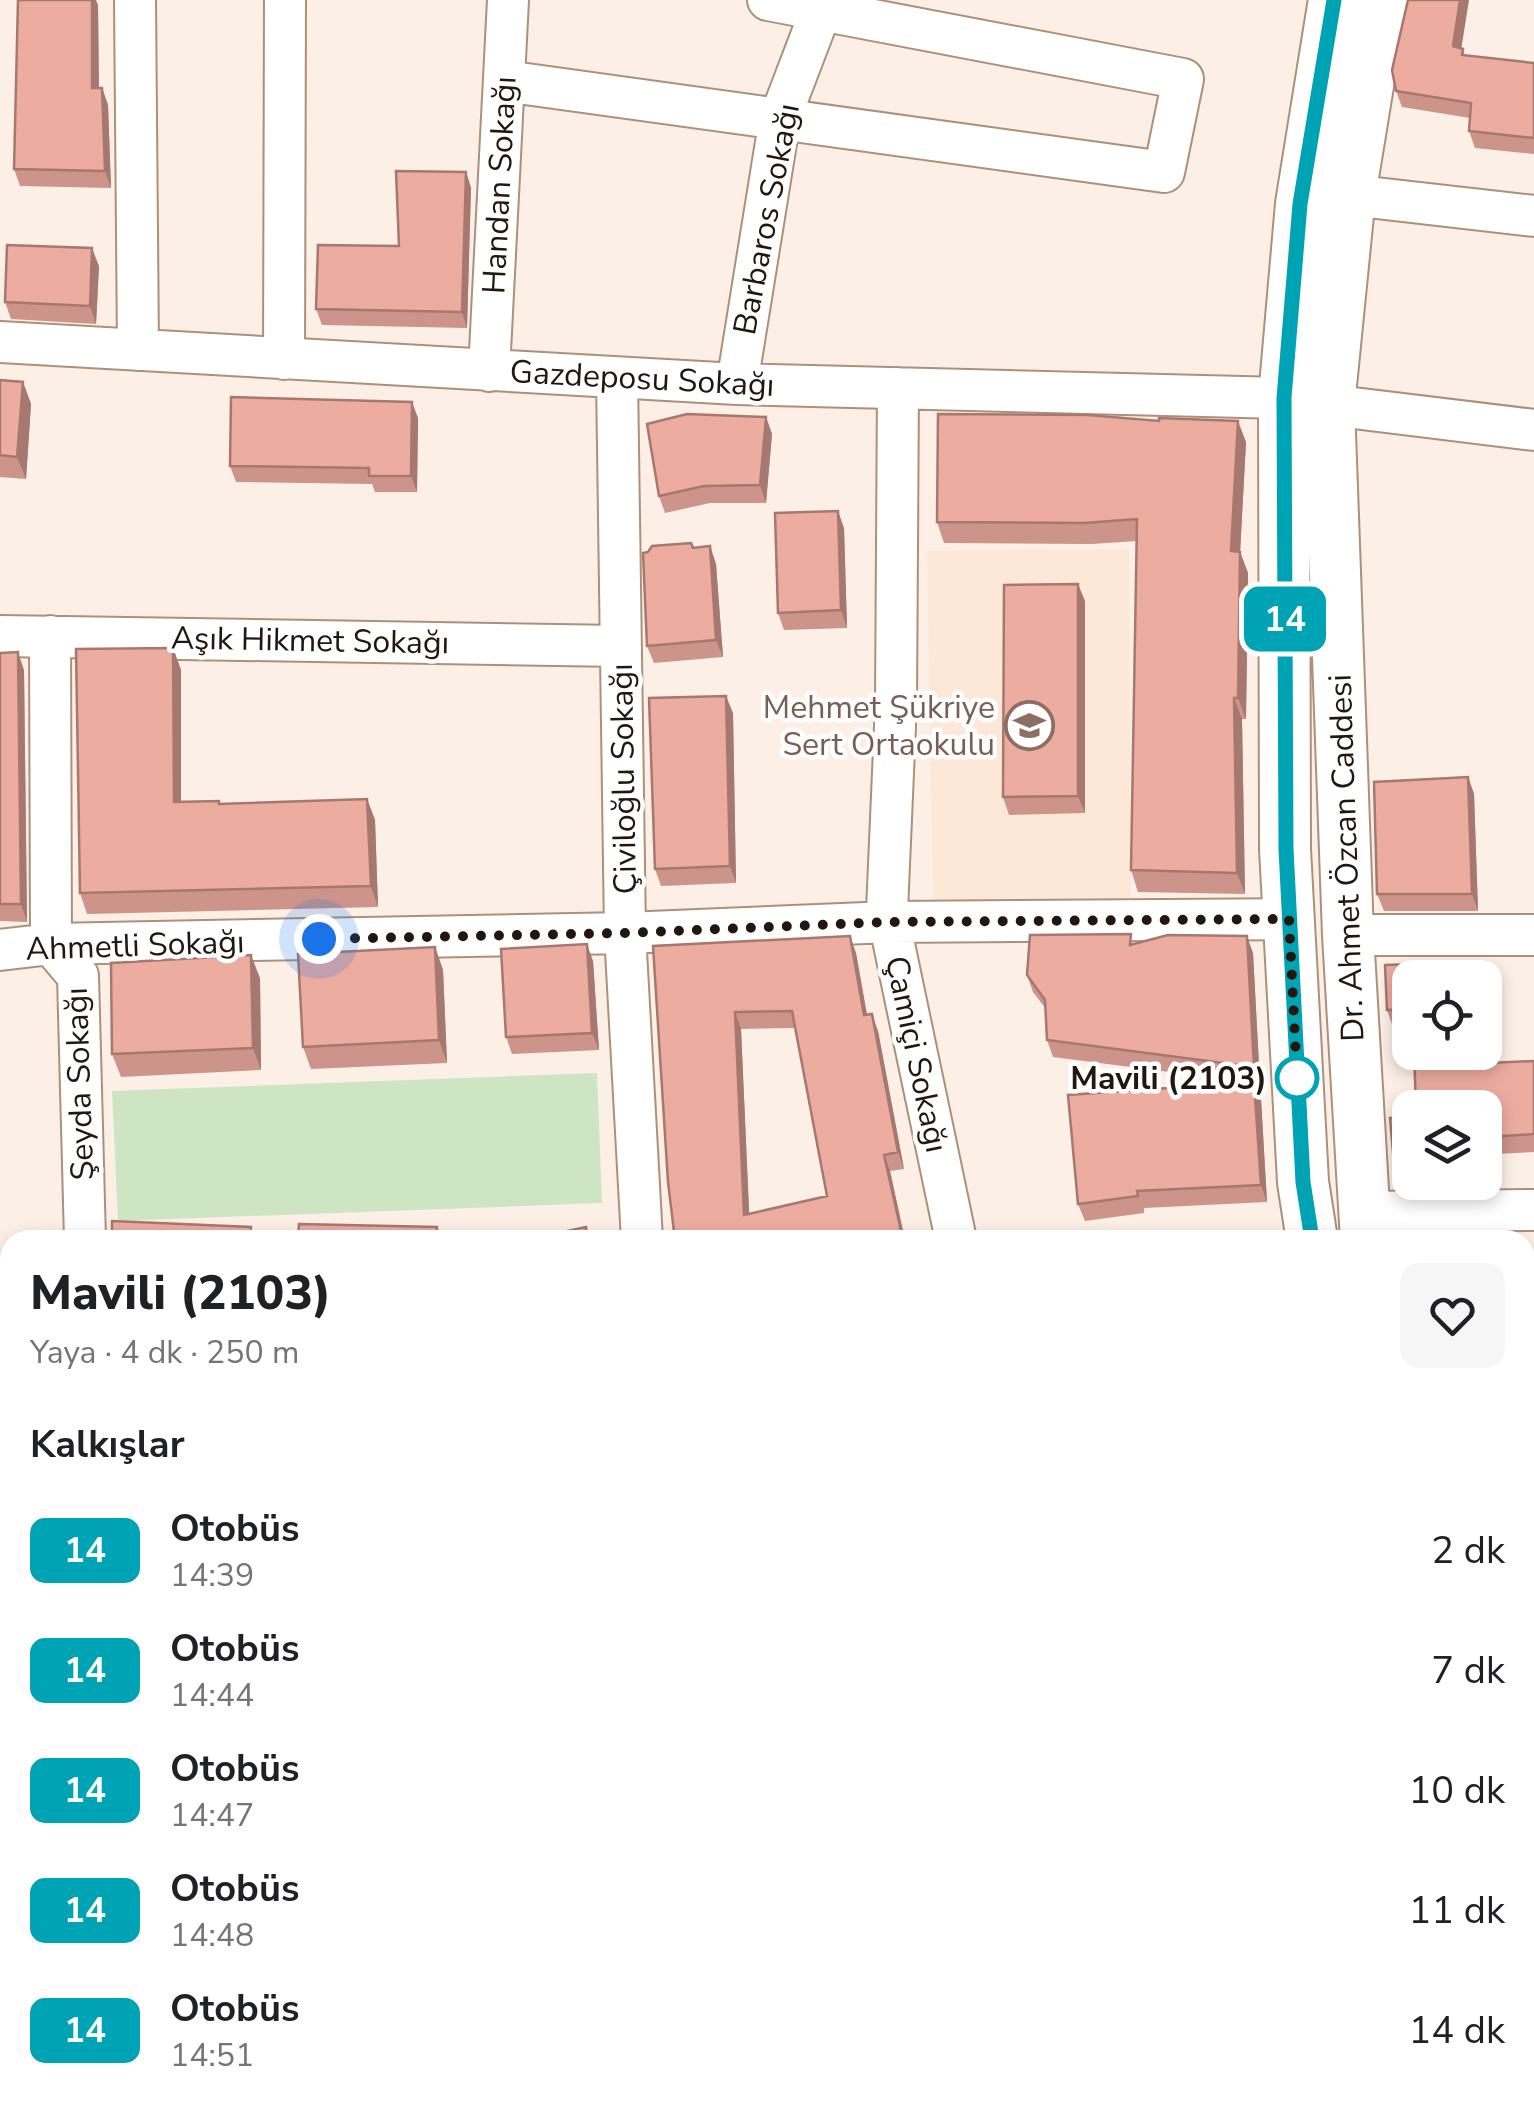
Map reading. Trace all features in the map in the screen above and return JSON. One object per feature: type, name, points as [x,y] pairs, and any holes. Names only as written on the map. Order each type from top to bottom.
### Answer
[{"type":"main road","name":"Dr. Ahmet Özcan Caddesi","points":[[1334,0],[1300,204],[1306,402],[1348,936],[1365,1226]]},
{"type":"main road","name":"Dr. Ahmet Özcan Caddesi","points":[[1310,1230],[1303,1182],[1286,849],[1306,402],[1350,195],[1382,0]]},
{"type":"street","points":[[135,0],[138,350]]},
{"type":"street","points":[[284,0],[284,358]]},
{"type":"street","name":"Handan Sokağı","points":[[489,371],[508,0]]},
{"type":"street","points":[[504,81],[1164,172],[1183,79],[822,6],[768,0]]},
{"type":"street","name":"Barbaros Sokağı","points":[[736,384],[780,118],[822,6]]},
{"type":"street","points":[[1350,195],[1534,216]]},
{"type":"street","name":"Gazdeposu Sokağı","points":[[0,342],[736,384],[1306,402],[1534,430]]},
{"type":"street","name":"Çiviloğlu Sokağı","points":[[617,378],[625,933],[641,1230]]},
{"type":"street","name":"Çamiçi Sokağı","points":[[898,388],[896,702],[887,912],[954,1230]]},
{"type":"street","name":"Aşık Hikmet Sokağı","points":[[0,636],[620,646]]},
{"type":"street","name":"Şeyda Sokağı","points":[[50,636],[51,944],[78,976],[85,1230]]},
{"type":"street","name":"Ahmetli Sokağı","points":[[0,950],[51,944],[625,933],[890,922],[1289,919]]},
{"type":"street","points":[[1348,936],[1534,935]]},
{"type":"street","points":[[1365,1226],[1534,1210]]},
{"type":"shaded area","name":"Mehmet Şükriye Sert Ortaokulu","points":[[1129,549],[1131,901],[933,900],[927,551]]},
{"type":"green space","points":[[597,1073],[602,1203],[118,1221],[112,1091]]},
{"type":"building","points":[[18,0],[92,0],[92,88],[102,88],[105,171],[14,169]]},
{"type":"building","points":[[1408,0],[1460,0],[1453,46],[1463,49],[1462,55],[1534,63],[1534,138],[1469,131],[1471,103],[1396,91],[1392,70]]},
{"type":"building","points":[[396,171],[466,172],[462,312],[316,309],[318,245],[399,246]]},
{"type":"building","points":[[7,245],[92,248],[90,306],[5,302]]},
{"type":"building","points":[[0,380],[23,382],[17,457],[0,455]]},
{"type":"building","points":[[231,397],[412,402],[411,476],[369,476],[369,468],[230,466]]},
{"type":"building","points":[[687,414],[766,417],[760,485],[704,486],[659,496],[647,424]]},
{"type":"building","points":[[938,414],[1238,421],[1231,551],[1240,552],[1238,698],[1234,698],[1237,873],[1131,870],[1137,519],[1084,523],[937,522]]},
{"type":"building","points":[[838,511],[841,610],[778,613],[775,513]]},
{"type":"building","points":[[691,543],[693,548],[710,546],[716,640],[647,646],[643,553],[652,546]]},
{"type":"building","points":[[1078,584],[1078,796],[1003,797],[1004,585]]},
{"type":"building","points":[[173,648],[174,802],[367,799],[371,886],[80,893],[76,649]]},
{"type":"building","points":[[18,652],[21,904],[0,904],[0,653]]},
{"type":"building","points":[[726,696],[730,866],[655,869],[649,698]]},
{"type":"building","points":[[1468,777],[1472,894],[1377,894],[1374,782]]},
{"type":"building","points":[[1131,934],[1130,945],[1168,935],[1247,936],[1254,1067],[1047,1040],[1045,1000],[1027,975],[1030,935]]},
{"type":"building","points":[[850,936],[864,1015],[872,1014],[898,1152],[884,1155],[901,1230],[674,1230],[653,946]],"holes":[[[792,1011],[827,1196],[744,1215],[735,1012]]]},
{"type":"building","points":[[587,944],[592,1033],[506,1037],[501,949]]},
{"type":"building","points":[[435,947],[439,1040],[303,1047],[298,954]]},
{"type":"building","points":[[251,955],[253,1048],[112,1054],[111,963]]},
{"type":"building","points":[[1385,965],[1392,965],[1392,1010],[1387,1010]]},
{"type":"building","points":[[1534,1061],[1534,1134],[1502,1136],[1502,1090],[1415,1090],[1415,1070],[1502,1070],[1502,1062]]},
{"type":"building","points":[[1254,1082],[1261,1185],[1137,1191],[1138,1196],[1078,1204],[1068,1095]]},
{"type":"building","points":[[112,1221],[251,1227],[251,1230],[112,1230]]},
{"type":"building","points":[[299,1224],[437,1227],[437,1230],[299,1230]]},
{"type":"bus line","name":"14","points":[[1310,1230],[1303,1182],[1286,849],[1284,398],[1300,204],[1334,0]]},
{"type":"place","name":"Mehmet Şükriye Sert Ortaokulu","points":[[1030,725]]},
{"type":"place","name":"Mavili (2103)","points":[[1297,1078]]},
{"type":"route","points":[[319,939],[625,933],[890,922],[1289,919],[1297,1078]]}]
